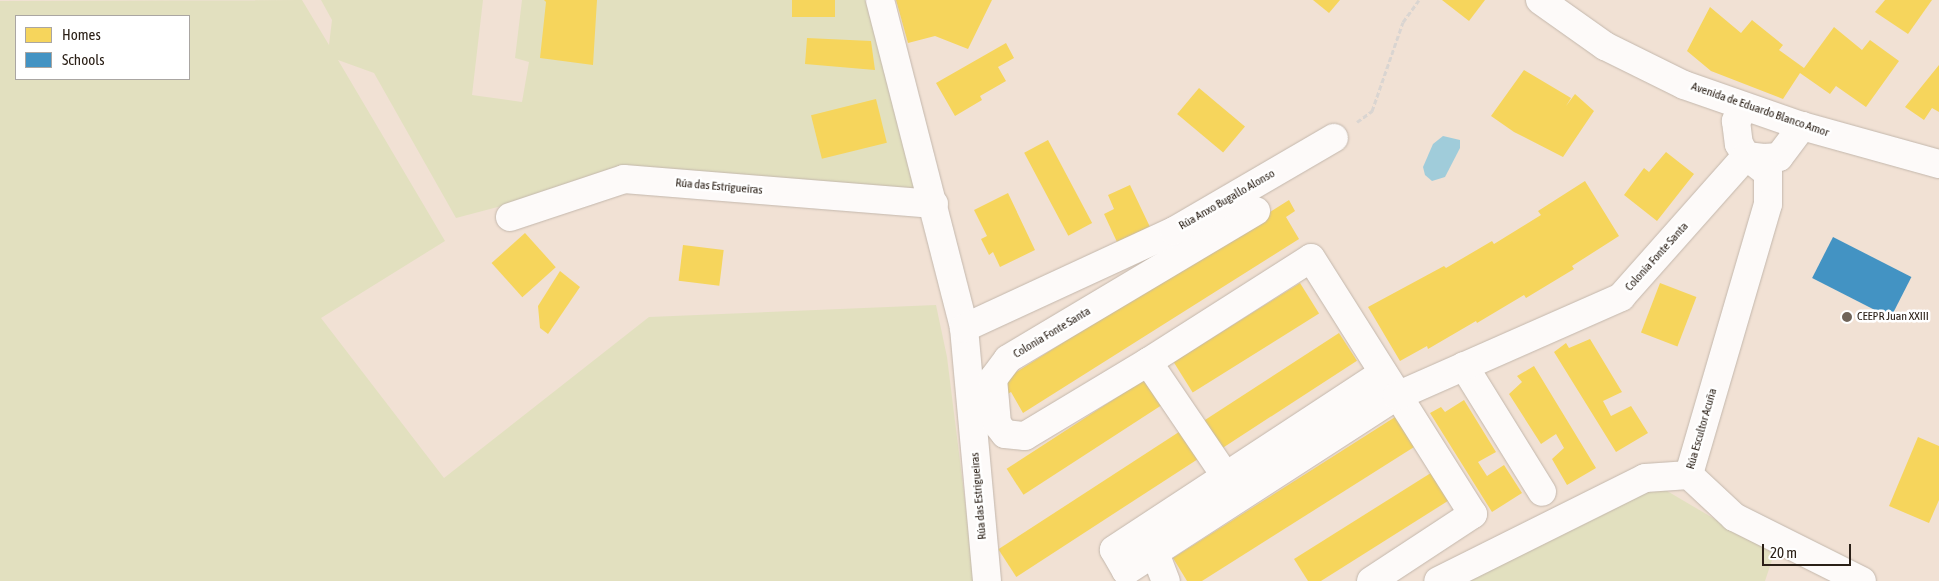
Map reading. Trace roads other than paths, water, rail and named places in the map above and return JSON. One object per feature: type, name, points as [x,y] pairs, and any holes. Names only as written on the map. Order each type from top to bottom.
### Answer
[{"type":"street","name":"Rúa das Estrigueiras","points":[[880,0],[934,204],[964,328],[986,581]]},
{"type":"street","name":"Avenida de Eduardo Blanco Amor","points":[[1540,0],[1605,46],[1684,85],[1745,108],[1802,126],[1939,164]]},
{"type":"street","points":[[1745,108],[1736,120],[1739,144],[1746,156],[1764,158],[1779,156],[1802,126]]},
{"type":"street","name":"Rúa Anxo Bugallo Alonso","points":[[964,328],[1174,231],[1334,138]]},
{"type":"street","name":"Colonia Fonte Santa","points":[[1383,372],[1233,486],[1155,553],[1126,571],[1114,550],[1233,486],[1397,396],[1621,297],[1746,156]]},
{"type":"street","name":"Rúa Escultor Acuña","points":[[1438,581],[1645,478],[1689,475],[1768,204],[1768,173],[1746,156]]},
{"type":"street","name":"Rúa das Estrigueiras","points":[[510,217],[624,179],[934,204]]},
{"type":"street","name":"Colonia Fonte Santa","points":[[1256,211],[1008,359],[992,378],[997,424],[1005,434],[1025,436],[1148,362],[1311,258],[1473,514],[1371,581]]},
{"type":"street","points":[[1148,362],[1233,486]]},
{"type":"street","points":[[1464,366],[1542,492]]},
{"type":"street","points":[[1689,475],[1734,517],[1862,581]]},
{"type":"street","points":[[1155,553],[1166,581]]},
{"type":"water","points":[[1443,136],[1460,140],[1460,148],[1445,177],[1432,181],[1425,175],[1423,167],[1433,144]]},
{"type":"place","name":"CEEPR Juan XXIII","points":[[1847,317]]}]
